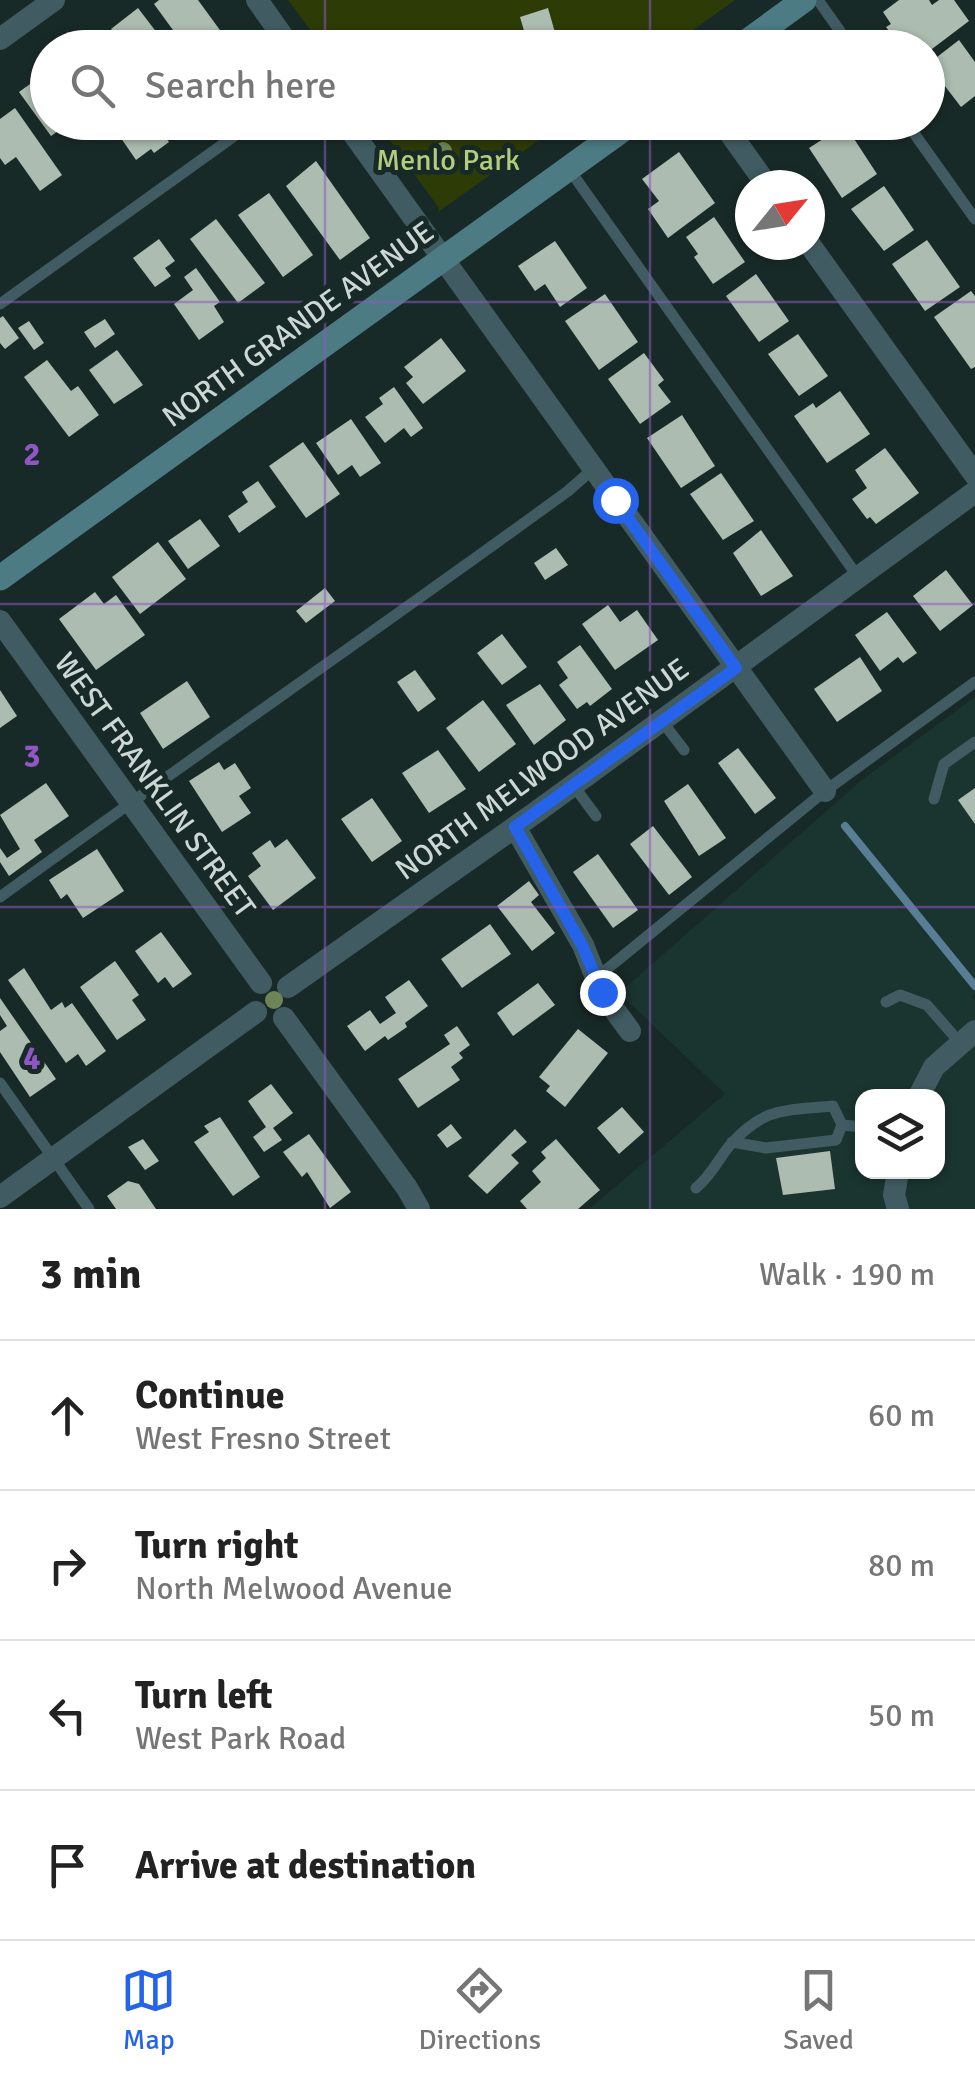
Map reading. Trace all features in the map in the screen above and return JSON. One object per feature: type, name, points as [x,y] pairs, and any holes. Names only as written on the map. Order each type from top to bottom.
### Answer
[{"type":"main road","points":[[763,30],[804,0]]},
{"type":"main road","name":"NORTH GRANDE AVENUE","points":[[0,578],[608,140]]},
{"type":"street","points":[[0,39],[54,0]]},
{"type":"street","points":[[257,0],[278,30]]},
{"type":"street","points":[[358,140],[825,791]]},
{"type":"street","points":[[735,140],[756,170]]},
{"type":"street","points":[[821,260],[975,475]]},
{"type":"street","name":"NORTH MELWOOD AVENUE","points":[[288,986],[515,827],[975,492]]},
{"type":"street","name":"WEST FRANKLIN STREET","points":[[0,622],[261,983]]},
{"type":"street","points":[[515,827],[582,945],[602,992],[630,1031]]},
{"type":"street","points":[[272,980],[288,986],[293,1000],[284,1018],[272,1021],[256,1012],[252,996],[261,983],[272,980]]},
{"type":"street","points":[[0,1197],[256,1012]]},
{"type":"street","points":[[284,1018],[407,1188],[418,1209]]},
{"type":"street","points":[[923,1089],[934,1067],[968,1037]]},
{"type":"street","points":[[897,1179],[894,1194],[898,1209]]},
{"type":"lane","points":[[818,0],[839,30]]},
{"type":"lane","points":[[0,304],[229,140]]},
{"type":"lane","points":[[919,140],[975,219]]},
{"type":"lane","points":[[569,169],[858,578]]},
{"type":"lane","points":[[0,897],[328,665],[593,469]]},
{"type":"lane","points":[[596,978],[825,791],[975,682]]},
{"type":"lane","points":[[662,721],[684,750]]},
{"type":"lane","points":[[934,799],[944,764],[975,742]]},
{"type":"lane","points":[[573,785],[596,816]]},
{"type":"lane","points":[[886,1002],[900,995],[927,1005],[968,1037]]},
{"type":"lane","points":[[0,1084],[89,1209]]},
{"type":"lane","points":[[696,1188],[710,1176],[732,1142],[766,1113],[833,1106],[842,1124],[836,1140],[766,1148],[732,1142]]},
{"type":"lane","points":[[842,1124],[855,1126]]},
{"type":"shaded area","points":[[975,697],[975,993],[971,997],[975,1001],[975,1209],[589,1209],[725,1094],[619,993],[863,779]]},
{"type":"green space","points":[[288,0],[735,0],[693,30],[310,30]]},
{"type":"green space","name":"Menlo Park","points":[[389,140],[539,140],[438,212],[439,208]]},
{"type":"building","points":[[159,0],[198,0],[220,30],[173,30],[154,4]]},
{"type":"building","points":[[899,0],[929,0],[932,5],[939,0],[954,0],[969,21],[945,39],[945,30],[888,30],[886,27],[891,24],[883,12]]},
{"type":"building","points":[[138,8],[155,30],[112,30]]},
{"type":"building","points":[[548,8],[554,30],[524,30],[520,17]]},
{"type":"building","points":[[959,40],[975,62],[975,96],[961,107],[945,86],[945,51]]},
{"type":"building","points":[[30,84],[30,107],[19,92]]},
{"type":"building","points":[[15,108],[30,129],[30,140],[37,140],[62,175],[40,191],[16,157],[5,165],[0,158],[0,119]]},
{"type":"building","points":[[122,140],[169,142],[154,153],[151,149],[136,160]]},
{"type":"building","points":[[822,140],[855,140],[877,174],[842,198],[809,148]]},
{"type":"building","points":[[679,152],[715,203],[668,238],[648,209],[659,201],[642,179]]},
{"type":"building","points":[[316,161],[370,238],[340,260],[286,186]]},
{"type":"building","points":[[884,186],[914,230],[884,251],[851,209]]},
{"type":"building","points":[[269,193],[313,255],[283,277],[238,215]]},
{"type":"building","points":[[714,217],[735,247],[735,260],[745,262],[713,284],[694,257],[698,254],[686,237]]},
{"type":"building","points":[[216,219],[265,283],[238,303],[190,239]]},
{"type":"building","points":[[159,239],[175,261],[165,268],[171,276],[155,287],[133,258]]},
{"type":"building","points":[[927,240],[960,287],[925,311],[892,264]]},
{"type":"building","points":[[555,241],[587,288],[560,307],[545,284],[535,291],[518,266]]},
{"type":"building","points":[[196,268],[220,302],[214,306],[224,322],[199,340],[174,304],[193,290],[184,277]]},
{"type":"building","points":[[756,274],[789,321],[759,342],[726,296]]},
{"type":"building","points":[[971,291],[975,296],[975,367],[971,369],[934,317]]},
{"type":"building","points":[[605,294],[638,342],[599,370],[565,321]]},
{"type":"building","points":[[3,316],[19,338],[5,349],[0,343]]},
{"type":"building","points":[[105,319],[115,334],[95,348],[84,332]]},
{"type":"building","points":[[29,321],[44,343],[34,350],[18,328]]},
{"type":"building","points":[[798,334],[828,376],[799,396],[768,354]]},
{"type":"building","points":[[441,338],[466,371],[423,404],[406,383],[413,377],[404,367]]},
{"type":"building","points":[[117,350],[143,385],[114,404],[89,370]]},
{"type":"building","points":[[644,353],[664,380],[658,385],[671,402],[640,424],[608,379]]},
{"type":"building","points":[[47,360],[71,391],[78,386],[99,415],[69,437],[24,377]]},
{"type":"building","points":[[394,387],[423,428],[411,437],[404,428],[385,443],[365,417],[383,404],[379,398]]},
{"type":"building","points":[[840,391],[870,434],[827,463],[794,416],[813,403],[816,408]]},
{"type":"building","points":[[682,415],[715,466],[681,488],[647,438]]},
{"type":"building","points":[[351,419],[381,463],[360,477],[352,465],[338,475],[316,443]]},
{"type":"building","points":[[303,442],[340,494],[306,518],[269,466]]},
{"type":"building","points":[[885,448],[919,493],[876,524],[870,517],[867,519],[852,499],[867,488],[855,470]]},
{"type":"building","points":[[721,473],[754,521],[723,540],[690,494]]},
{"type":"building","points":[[258,481],[276,507],[239,533],[228,516],[248,502],[242,492]]},
{"type":"building","points":[[200,519],[220,546],[188,569],[168,541]]},
{"type":"building","points":[[761,530],[793,576],[761,596],[733,553]]},
{"type":"building","points":[[158,542],[186,579],[140,614],[112,577]]},
{"type":"building","points":[[556,548],[568,565],[545,580],[534,563]]},
{"type":"building","points":[[946,570],[973,605],[940,631],[913,596]]},
{"type":"building","points":[[325,588],[335,601],[306,623],[296,611]]},
{"type":"building","points":[[95,592],[104,604],[116,595],[145,635],[96,670],[59,619]]},
{"type":"building","points":[[608,605],[620,622],[637,610],[658,640],[615,670],[582,624]]},
{"type":"building","points":[[887,612],[917,653],[903,663],[898,657],[880,671],[855,635]]},
{"type":"building","points":[[502,634],[527,667],[502,685],[477,653]]},
{"type":"building","points":[[580,645],[612,689],[590,706],[587,702],[577,709],[559,685],[568,678],[557,662]]},
{"type":"building","points":[[860,657],[882,691],[837,722],[814,689]]},
{"type":"building","points":[[415,670],[436,699],[418,712],[397,682]]},
{"type":"building","points":[[187,681],[210,717],[163,749],[140,713]]},
{"type":"building","points":[[540,684],[566,720],[534,745],[506,705]]},
{"type":"building","points":[[0,690],[17,716],[0,728]]},
{"type":"building","points":[[483,700],[516,744],[479,772],[446,728]]},
{"type":"building","points":[[738,748],[776,798],[755,814],[718,763]]},
{"type":"building","points":[[438,750],[466,789],[429,813],[402,773]]},
{"type":"building","points":[[219,762],[224,770],[235,763],[251,788],[239,796],[251,813],[222,832],[189,781]]},
{"type":"building","points":[[46,783],[69,816],[34,840],[42,852],[9,876],[0,862],[0,848],[7,858],[20,849],[0,815]]},
{"type":"building","points":[[688,784],[726,838],[699,856],[664,801]]},
{"type":"building","points":[[975,788],[975,824],[958,800]]},
{"type":"building","points":[[372,798],[402,841],[372,862],[341,819]]},
{"type":"building","points":[[653,826],[692,877],[669,895],[630,844]]},
{"type":"building","points":[[287,839],[316,878],[273,910],[248,876],[261,866],[252,853],[270,840],[275,848]]},
{"type":"building","points":[[97,849],[124,891],[83,918],[67,894],[61,899],[49,880]]},
{"type":"building","points":[[598,854],[638,910],[613,928],[573,872]]},
{"type":"building","points":[[529,881],[539,895],[531,902],[555,933],[532,951],[497,906]]},
{"type":"building","points":[[490,924],[511,954],[462,988],[441,959]]},
{"type":"building","points":[[161,932],[192,974],[173,988],[165,977],[158,983],[135,951]]},
{"type":"building","points":[[115,961],[139,995],[132,1000],[146,1020],[117,1040],[80,987]]},
{"type":"building","points":[[24,968],[51,1010],[62,1002],[65,1008],[72,1003],[106,1051],[86,1066],[78,1054],[66,1063],[8,980]]},
{"type":"building","points":[[409,980],[428,1006],[405,1023],[407,1027],[388,1040],[385,1036],[365,1051],[347,1026],[370,1010],[380,1024],[396,1013],[385,997]]},
{"type":"building","points":[[538,983],[555,1005],[513,1036],[497,1013]]},
{"type":"building","points":[[0,998],[56,1079],[30,1097],[0,1052],[0,1031],[7,1026],[0,1015]]},
{"type":"building","points":[[457,1026],[470,1045],[459,1053],[463,1058],[451,1067],[460,1080],[418,1108],[398,1079],[450,1044],[444,1035]]},
{"type":"building","points":[[578,1029],[608,1053],[565,1107],[546,1091],[550,1086],[539,1077]]},
{"type":"building","points":[[271,1084],[293,1113],[273,1128],[282,1140],[264,1152],[253,1137],[266,1127],[248,1101]]},
{"type":"building","points":[[622,1107],[644,1132],[619,1154],[597,1128]]},
{"type":"building","points":[[220,1117],[260,1177],[233,1196],[194,1142],[209,1132],[204,1126]]},
{"type":"building","points":[[451,1124],[462,1138],[447,1148],[437,1135]]},
{"type":"building","points":[[515,1129],[527,1142],[511,1155],[519,1163],[487,1194],[468,1176]]},
{"type":"building","points":[[309,1134],[351,1192],[330,1208],[307,1172],[302,1177],[283,1152]]},
{"type":"building","points":[[143,1139],[159,1161],[145,1170],[128,1147]]},
{"type":"building","points":[[556,1139],[600,1190],[578,1209],[527,1209],[520,1201],[541,1182],[532,1171],[546,1158],[541,1152]]},
{"type":"building","points":[[830,1151],[835,1189],[783,1195],[776,1158]]},
{"type":"building","points":[[128,1181],[139,1184],[156,1209],[116,1209],[107,1196]]},
{"type":"waterway","points":[[845,826],[975,986]]},
{"type":"route","points":[[602,992],[582,945],[515,827],[736,668],[615,500]]}]
